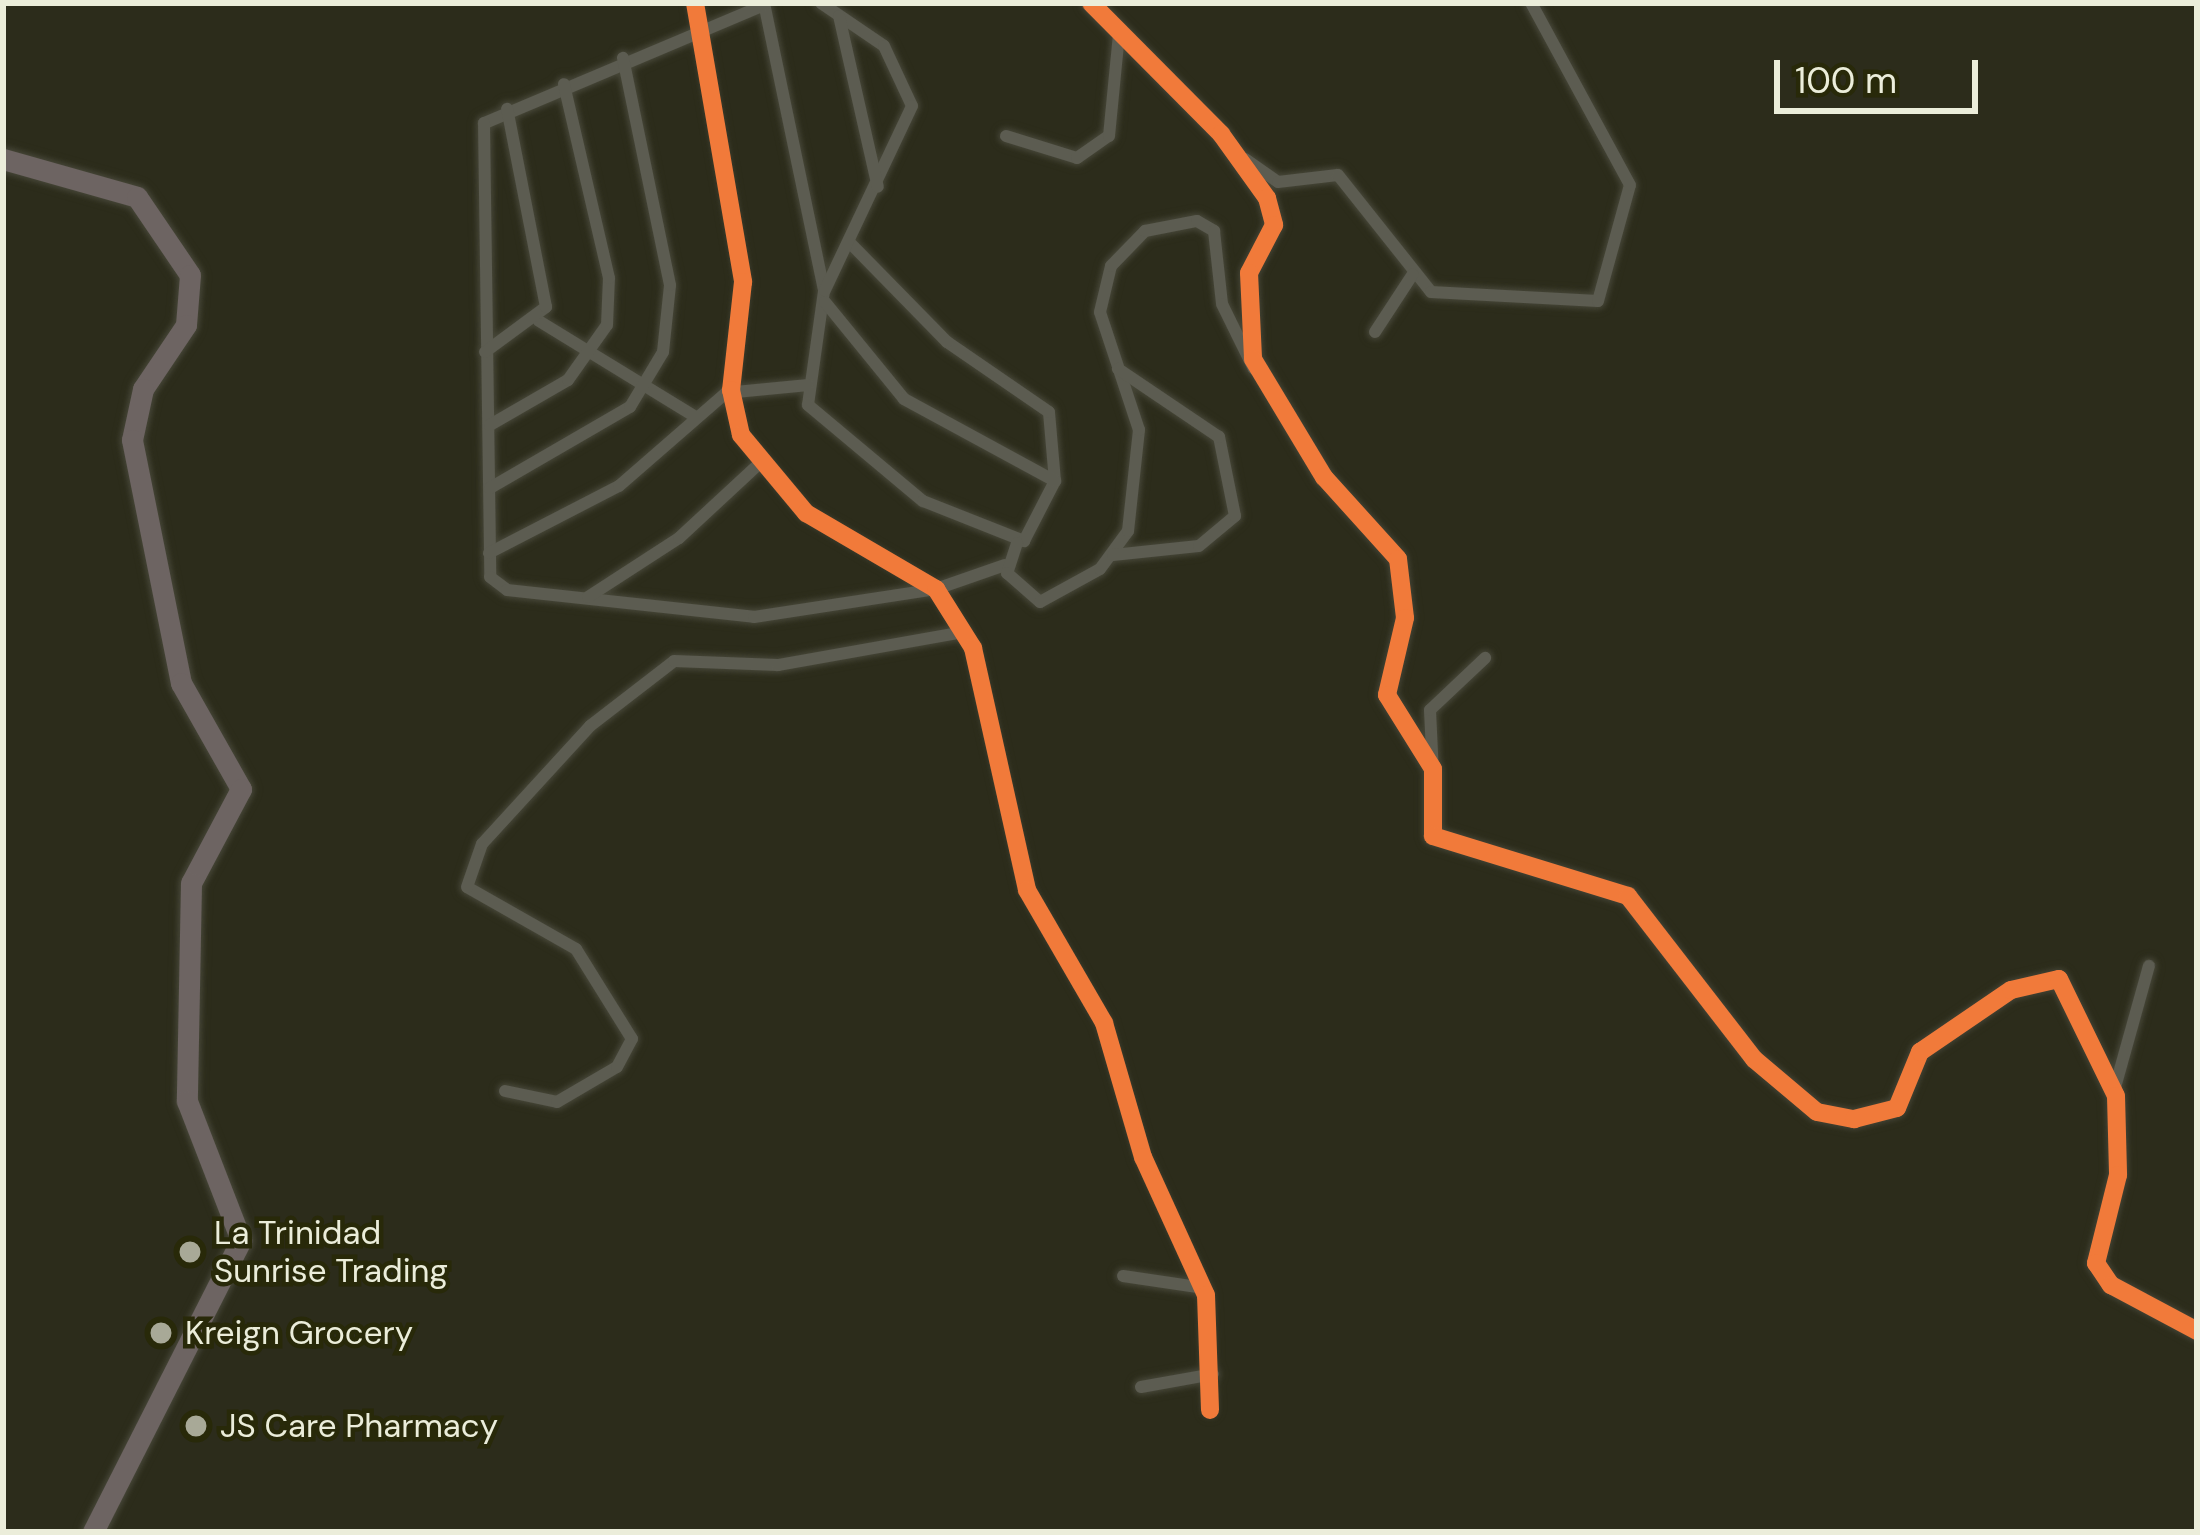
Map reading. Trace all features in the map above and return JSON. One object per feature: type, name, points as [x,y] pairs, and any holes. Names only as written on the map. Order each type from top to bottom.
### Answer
[{"type":"highway","points":[[3,159],[137,197],[190,275],[186,325],[143,389],[132,440],[181,683],[241,788],[191,883],[187,973],[192,1128],[241,1240],[93,1532]]},
{"type":"street","points":[[695,3],[695,29],[743,282],[731,390],[759,464],[846,542],[936,589],[964,632],[992,706],[1027,890],[1104,1023],[1143,1156],[1204,1288],[1213,1374],[1210,1410]]},
{"type":"street","points":[[820,3],[884,46],[908,86],[910,122],[824,295],[808,385],[813,414],[853,450],[934,508],[1017,543]]},
{"type":"street","points":[[1090,3],[1236,152],[1278,182],[1338,175],[1413,274],[1445,296],[1586,305],[1609,289],[1628,176],[1531,3]]},
{"type":"street","points":[[850,243],[947,342],[1049,412],[1055,481],[1038,526],[1017,543],[1005,565],[936,589],[754,617],[496,586],[489,553],[482,128],[507,109],[764,4],[824,295],[904,399],[1055,481]]},
{"type":"street","points":[[839,16],[878,187]]},
{"type":"street","points":[[1006,136],[1077,158],[1109,136],[1119,34]]},
{"type":"street","points":[[490,488],[589,438],[644,388],[672,309],[623,58]]},
{"type":"street","points":[[490,424],[591,355],[609,278],[564,84]]},
{"type":"street","points":[[485,352],[539,321],[547,290],[507,109]]},
{"type":"street","points":[[1236,152],[1274,225],[1250,272],[1259,375]]},
{"type":"street","points":[[1113,555],[1141,485],[1136,413],[1100,312],[1111,266],[1145,231],[1196,220],[1221,243],[1222,304],[1259,375],[1330,487],[1398,559],[1405,618],[1388,695],[1433,774]]},
{"type":"street","points":[[1375,332],[1413,274]]},
{"type":"street","points":[[539,321],[697,418]]},
{"type":"street","points":[[1005,565],[1040,602],[1113,555],[1199,546],[1235,516],[1219,437],[1118,369]]},
{"type":"street","points":[[489,553],[619,486],[731,390],[808,385]]},
{"type":"street","points":[[587,597],[679,538],[759,464]]},
{"type":"street","points":[[505,1091],[557,1102],[617,1067],[632,1040],[576,950],[467,887],[482,844],[590,726],[674,661],[778,665],[964,632]]},
{"type":"street","points":[[1486,658],[1430,710],[1435,838],[1628,896],[1754,1059],[1817,1112],[1854,1119],[1897,1108],[1920,1052],[2046,977],[2068,985],[2114,1091],[2119,1162],[2096,1263],[2111,1285],[2197,1331]]},
{"type":"street","points":[[2114,1091],[2149,966]]},
{"type":"street","points":[[1123,1276],[1204,1288]]},
{"type":"street","points":[[1141,1388],[1213,1374]]},
{"type":"cycle path","points":[[695,3],[743,282],[731,390],[741,435],[806,513],[936,589],[973,648],[1027,890],[1104,1023],[1143,1157],[1206,1295],[1210,1410]]},
{"type":"cycle path","points":[[1091,3],[1221,134],[1267,198],[1274,225],[1249,273],[1253,359],[1324,477],[1398,559],[1405,618],[1387,695],[1433,769],[1433,836],[1628,896],[1754,1059],[1817,1112],[1854,1119],[1897,1108],[1920,1052],[2011,990],[2059,979],[2116,1096],[2118,1175],[2096,1263],[2111,1285],[2197,1331]]},
{"type":"place","name":"La Trinidad Sunrise Trading","points":[[190,1252]]},
{"type":"place","name":"Kreign Grocery","points":[[161,1333]]},
{"type":"place","name":"JS Care Pharmacy","points":[[196,1426]]}]
